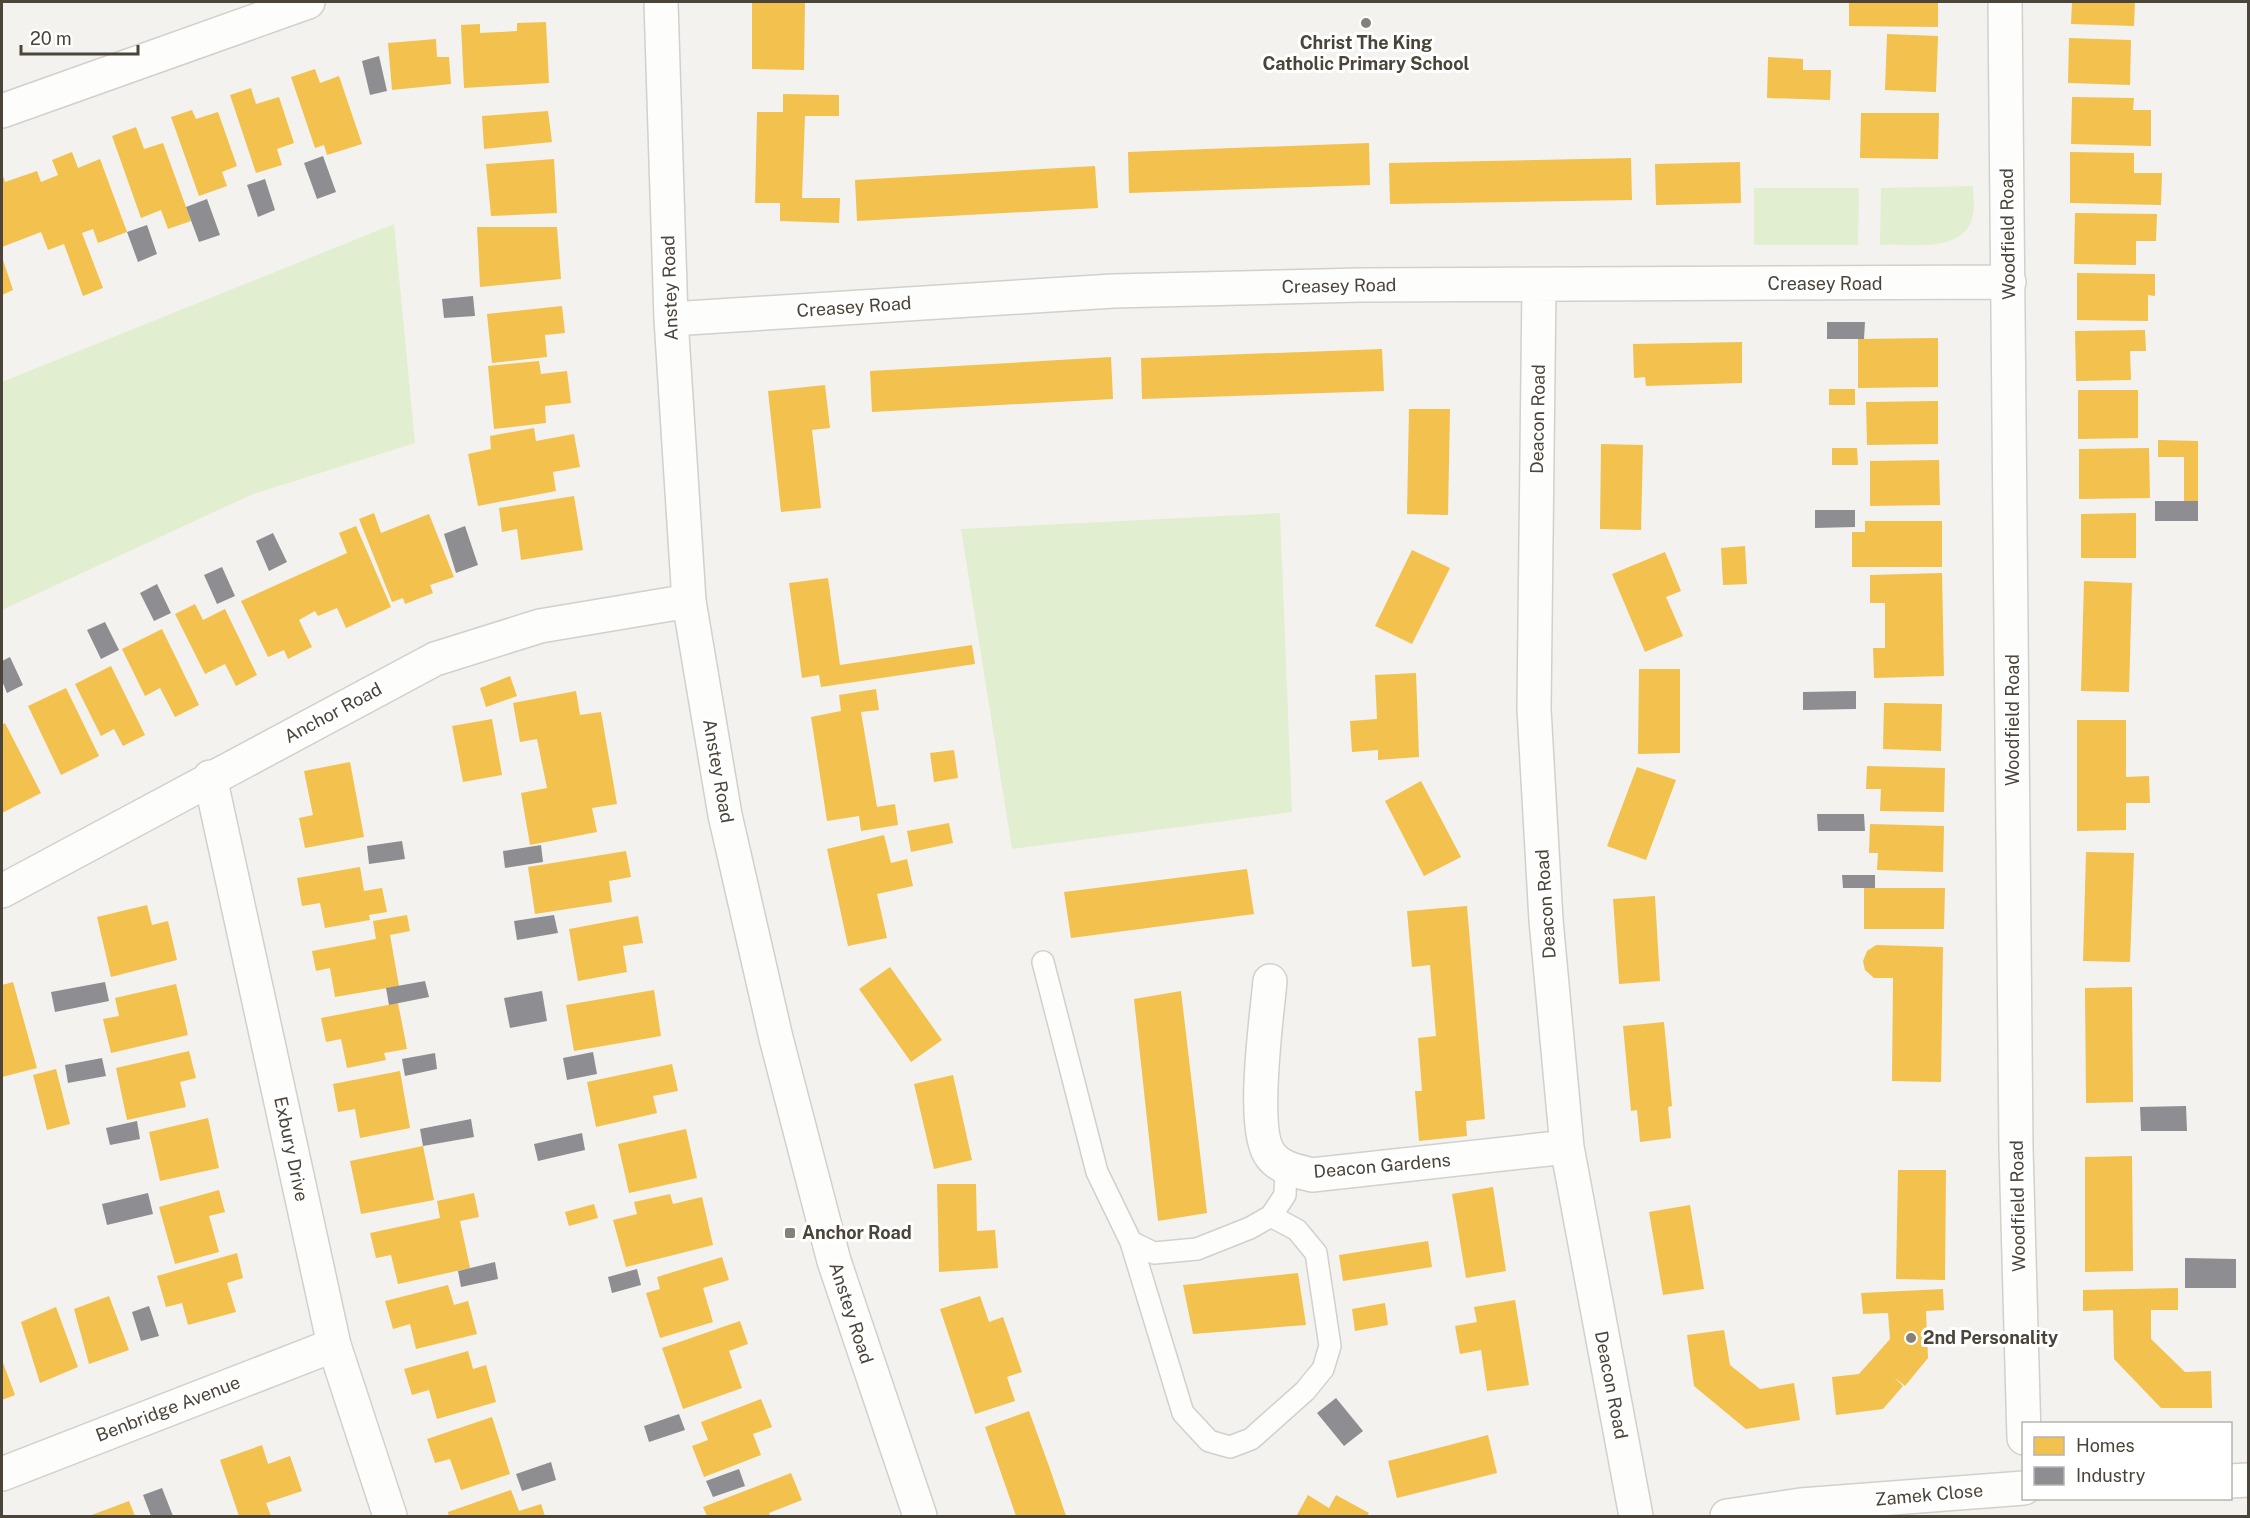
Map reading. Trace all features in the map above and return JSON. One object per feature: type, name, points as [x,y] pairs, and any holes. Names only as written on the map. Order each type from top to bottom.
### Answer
[{"type":"street","points":[[2,111],[309,2]]},
{"type":"street","name":"Anstey Road","points":[[661,2],[670,319],[689,602],[725,815],[776,1038],[834,1261],[920,1516]]},
{"type":"street","name":"Woodfield Road","points":[[2005,2],[2016,1148],[2024,1422]]},
{"type":"street","name":"Creasey Road","points":[[670,319],[1113,291],[1360,285],[2009,282]]},
{"type":"street","name":"Deacon Road","points":[[1539,285],[1534,709],[1546,920],[1567,1147],[1636,1516]]},
{"type":"street","name":"Anchor Road","points":[[2,891],[210,777],[435,659],[540,626],[689,602]]},
{"type":"street","name":"Exbury Drive","points":[[210,777],[334,1345],[390,1516]]},
{"type":"street","name":"Deacon Gardens","points":[[1270,981],[1261,1094],[1262,1131],[1270,1155],[1287,1168],[1312,1175],[1567,1147]]},
{"type":"street","name":"Benbridge Avenue","points":[[2,1474],[334,1345]]},
{"type":"street","points":[[2232,1480],[2248,1480]]},
{"type":"street","name":"Zamek Close","points":[[1727,1516],[1801,1505],[2022,1488]]},
{"type":"lane","points":[[1042,963],[1097,1172],[1131,1242],[1183,1413],[1209,1441],[1230,1448],[1251,1438],[1305,1391],[1323,1369],[1330,1346],[1316,1252],[1297,1230],[1271,1216]]},
{"type":"lane","points":[[1131,1242],[1154,1253],[1197,1248],[1250,1228],[1271,1216],[1285,1195],[1287,1168]]},
{"type":"green space","points":[[1973,186],[1973,215],[1968,228],[1959,236],[1948,242],[1935,244],[1880,245],[1881,188]]},
{"type":"green space","points":[[1754,188],[1859,188],[1858,245],[1754,245]]},
{"type":"green space","points":[[394,224],[415,443],[253,494],[2,610],[2,382]]},
{"type":"green space","points":[[1280,513],[1292,812],[1012,849],[961,529]]},
{"type":"building: Homes","points":[[752,2],[805,2],[804,70],[752,69]]},
{"type":"building: Homes","points":[[1849,2],[1938,2],[1938,27],[1849,26]]},
{"type":"building: Homes","points":[[2072,2],[2135,2],[2134,26],[2071,24]]},
{"type":"building: Homes","points":[[546,22],[549,83],[464,88],[461,25],[480,24],[480,33],[517,31],[517,23]]},
{"type":"building: Homes","points":[[1887,34],[1938,36],[1936,92],[1885,90]]},
{"type":"building: Homes","points":[[2069,38],[2131,40],[2130,85],[2068,83]]},
{"type":"building: Homes","points":[[436,39],[437,57],[449,57],[451,84],[392,90],[388,43]]},
{"type":"building: Homes","points":[[1768,57],[1803,59],[1803,70],[1831,70],[1830,100],[1767,98]]},
{"type":"building: Homes","points":[[315,69],[320,83],[339,76],[362,144],[327,155],[324,145],[315,148],[291,77]]},
{"type":"building: Homes","points":[[251,88],[256,104],[279,97],[294,143],[277,149],[282,165],[256,173],[230,95]]},
{"type":"building: Homes","points":[[783,94],[839,95],[839,116],[805,116],[802,198],[840,198],[839,223],[780,221],[780,203],[755,203],[757,112],[783,112]]},
{"type":"building: Homes","points":[[2072,97],[2134,98],[2133,110],[2151,110],[2151,146],[2071,144]]},
{"type":"building: Homes","points":[[192,110],[196,119],[218,112],[237,166],[222,172],[227,186],[199,196],[171,117]]},
{"type":"building: Homes","points":[[548,111],[552,142],[484,149],[482,116]]},
{"type":"building: Homes","points":[[1861,113],[1939,113],[1938,159],[1860,158]]},
{"type":"building: Homes","points":[[136,127],[144,149],[163,143],[191,221],[168,229],[161,210],[141,218],[112,136]]},
{"type":"building: Homes","points":[[1369,143],[1370,185],[1129,193],[1128,152]]},
{"type":"building: Homes","points":[[72,152],[78,168],[100,159],[127,232],[98,243],[93,229],[82,233],[103,288],[83,296],[64,244],[48,250],[41,232],[2,247],[2,173],[5,182],[37,171],[41,182],[58,175],[52,160]]},
{"type":"building: Homes","points":[[2070,152],[2134,153],[2134,173],[2162,173],[2161,205],[2070,203]]},
{"type":"building: Homes","points":[[1631,158],[1632,200],[1390,204],[1389,163]]},
{"type":"building: Homes","points":[[554,159],[557,213],[491,216],[486,164]]},
{"type":"building: Homes","points":[[1740,162],[1741,203],[1656,205],[1655,164]]},
{"type":"building: Homes","points":[[1095,166],[1098,208],[857,221],[855,180]]},
{"type":"building: Homes","points":[[2075,213],[2157,214],[2156,241],[2136,241],[2136,265],[2074,264]]},
{"type":"building: Homes","points":[[477,227],[557,227],[561,279],[480,287]]},
{"type":"building: Homes","points":[[2,257],[13,290],[2,295]]},
{"type":"building: Homes","points":[[2077,273],[2155,274],[2155,296],[2148,295],[2148,321],[2077,320]]},
{"type":"building: Homes","points":[[562,306],[565,333],[545,335],[547,357],[492,363],[487,314]]},
{"type":"building: Homes","points":[[2145,330],[2146,351],[2130,351],[2131,380],[2076,381],[2075,331]]},
{"type":"building: Homes","points":[[1938,338],[1938,387],[1858,388],[1858,339]]},
{"type":"building: Homes","points":[[1742,342],[1742,383],[1646,386],[1645,377],[1634,378],[1633,344]]},
{"type":"building: Homes","points":[[1382,349],[1384,391],[1142,399],[1141,358]]},
{"type":"building: Homes","points":[[1111,357],[1113,399],[872,412],[870,371]]},
{"type":"building: Homes","points":[[539,361],[541,374],[567,371],[571,403],[545,406],[546,423],[494,429],[488,366]]},
{"type":"building: Homes","points":[[825,385],[830,428],[812,430],[821,508],[781,512],[768,391]]},
{"type":"building: Homes","points":[[1829,389],[1855,389],[1855,405],[1829,405]]},
{"type":"building: Homes","points":[[2078,390],[2138,390],[2138,438],[2078,439]]},
{"type":"building: Homes","points":[[1938,401],[1938,444],[1867,445],[1866,402]]},
{"type":"building: Homes","points":[[1409,409],[1450,409],[1448,515],[1407,514]]},
{"type":"building: Homes","points":[[534,428],[536,441],[574,434],[580,467],[553,472],[556,491],[478,506],[468,454],[491,449],[490,436]]},
{"type":"building: Homes","points":[[2158,440],[2198,441],[2198,501],[2184,501],[2184,457],[2158,457]]},
{"type":"building: Homes","points":[[1601,444],[1643,445],[1641,530],[1600,529]]},
{"type":"building: Homes","points":[[1832,448],[1857,448],[1858,465],[1832,465]]},
{"type":"building: Homes","points":[[2149,448],[2150,498],[2079,499],[2079,449]]},
{"type":"building: Homes","points":[[1939,460],[1940,505],[1870,506],[1870,461]]},
{"type":"building: Homes","points":[[574,496],[583,550],[521,560],[517,529],[502,532],[499,508]]},
{"type":"building: Homes","points":[[374,513],[381,533],[429,514],[454,577],[430,585],[433,593],[405,604],[403,598],[392,602],[359,519]]},
{"type":"building: Homes","points":[[2136,513],[2136,558],[2081,558],[2081,514]]},
{"type":"building: Homes","points":[[1865,521],[1942,521],[1942,567],[1852,567],[1852,532],[1865,532]]},
{"type":"building: Homes","points":[[356,526],[391,607],[346,628],[337,608],[318,616],[315,611],[299,620],[312,647],[288,659],[284,650],[268,657],[241,601],[347,553],[339,533]]},
{"type":"building: Homes","points":[[1745,546],[1747,584],[1723,585],[1721,548]]},
{"type":"building: Homes","points":[[1412,550],[1450,568],[1412,644],[1375,626]]},
{"type":"building: Homes","points":[[1665,552],[1681,591],[1666,597],[1683,636],[1645,652],[1612,574]]},
{"type":"building: Homes","points":[[1942,573],[1944,676],[1874,678],[1873,648],[1885,648],[1885,603],[1870,603],[1870,575]]},
{"type":"building: Homes","points":[[828,578],[840,665],[972,645],[975,664],[821,687],[819,675],[802,678],[789,583]]},
{"type":"building: Homes","points":[[2084,581],[2132,583],[2129,692],[2081,691]]},
{"type":"building: Homes","points":[[195,604],[203,620],[225,609],[257,675],[236,686],[225,664],[205,674],[175,614]]},
{"type":"building: Homes","points":[[162,629],[199,705],[175,717],[160,688],[145,696],[122,649]]},
{"type":"building: Homes","points":[[111,666],[145,735],[123,746],[114,729],[101,736],[75,684]]},
{"type":"building: Homes","points":[[1639,669],[1680,669],[1680,753],[1638,754]]},
{"type":"building: Homes","points":[[1416,673],[1419,757],[1378,760],[1378,750],[1352,752],[1350,721],[1377,719],[1375,675]]},
{"type":"building: Homes","points":[[510,676],[517,696],[486,707],[480,688]]},
{"type":"building: Homes","points":[[66,688],[99,756],[61,775],[28,706]]},
{"type":"building: Homes","points":[[876,689],[879,710],[861,712],[877,807],[895,804],[898,825],[861,831],[859,816],[827,821],[811,717],[841,711],[839,695]]},
{"type":"building: Homes","points":[[576,691],[580,715],[601,712],[617,804],[592,808],[597,832],[530,845],[521,793],[547,788],[537,739],[520,742],[513,703]]},
{"type":"building: Homes","points":[[1884,703],[1942,704],[1941,751],[1883,749]]},
{"type":"building: Homes","points":[[492,719],[502,775],[463,782],[452,726]]},
{"type":"building: Homes","points":[[2077,720],[2126,720],[2126,777],[2149,776],[2150,803],[2126,803],[2126,830],[2077,831]]},
{"type":"building: Homes","points":[[5,723],[41,793],[2,813],[2,725]]},
{"type":"building: Homes","points":[[954,750],[958,778],[934,782],[930,753]]},
{"type":"building: Homes","points":[[350,762],[364,837],[305,848],[299,818],[313,815],[304,771]]},
{"type":"building: Homes","points":[[1867,766],[1945,768],[1944,812],[1880,811],[1881,789],[1866,789]]},
{"type":"building: Homes","points":[[1637,767],[1676,780],[1646,860],[1607,846]]},
{"type":"building: Homes","points":[[1421,781],[1461,857],[1424,876],[1385,801]]},
{"type":"building: Homes","points":[[949,823],[953,843],[911,852],[907,831]]},
{"type":"building: Homes","points":[[1870,824],[1944,826],[1943,872],[1877,870],[1878,853],[1869,853]]},
{"type":"building: Homes","points":[[884,835],[891,863],[907,859],[913,886],[877,894],[887,938],[848,946],[827,849]]},
{"type":"building: Homes","points":[[626,851],[631,877],[609,881],[612,902],[535,914],[528,867]]},
{"type":"building: Homes","points":[[2086,852],[2134,853],[2130,962],[2083,961]]},
{"type":"building: Homes","points":[[360,867],[364,891],[382,888],[387,912],[369,915],[370,920],[325,928],[320,903],[302,906],[297,878]]},
{"type":"building: Homes","points":[[1247,869],[1254,914],[1071,938],[1064,892]]},
{"type":"building: Homes","points":[[1864,888],[1945,888],[1944,929],[1864,929]]},
{"type":"building: Homes","points":[[1655,896],[1660,981],[1619,984],[1613,899]]},
{"type":"building: Homes","points":[[147,905],[152,925],[168,921],[177,960],[111,977],[97,917]]},
{"type":"building: Homes","points":[[1467,906],[1485,1119],[1466,1121],[1467,1136],[1419,1141],[1415,1091],[1422,1091],[1418,1038],[1436,1036],[1430,965],[1412,967],[1407,911]]},
{"type":"building: Homes","points":[[407,915],[410,931],[390,935],[399,986],[335,997],[330,968],[316,971],[312,951],[376,939],[373,921]]},
{"type":"building: Homes","points":[[638,916],[643,943],[623,946],[627,972],[578,981],[569,929]]},
{"type":"building: Homes","points":[[1876,945],[1943,947],[1941,1082],[1892,1081],[1893,978],[1874,978],[1865,970],[1863,961],[1867,951]]},
{"type":"building: Homes","points":[[890,967],[942,1040],[911,1062],[859,989]]},
{"type":"building: Homes","points":[[13,982],[37,1068],[2,1077],[2,985]]},
{"type":"building: Homes","points":[[176,984],[188,1035],[111,1053],[103,1019],[119,1016],[115,998]]},
{"type":"building: Homes","points":[[2132,987],[2133,1102],[2086,1103],[2085,988]]},
{"type":"building: Homes","points":[[654,990],[661,1036],[574,1051],[566,1005]]},
{"type":"building: Homes","points":[[1181,991],[1207,1213],[1158,1221],[1134,999]]},
{"type":"building: Homes","points":[[398,1003],[407,1049],[384,1053],[386,1060],[347,1068],[341,1039],[326,1042],[321,1018]]},
{"type":"building: Homes","points":[[1664,1022],[1672,1106],[1668,1107],[1671,1138],[1640,1142],[1637,1110],[1631,1111],[1623,1026]]},
{"type":"building: Homes","points":[[189,1051],[196,1078],[180,1082],[186,1107],[127,1120],[116,1068]]},
{"type":"building: Homes","points":[[672,1064],[678,1091],[653,1096],[657,1113],[596,1127],[587,1082]]},
{"type":"building: Homes","points":[[56,1069],[70,1124],[47,1130],[33,1075]]},
{"type":"building: Homes","points":[[400,1071],[410,1128],[360,1138],[355,1109],[338,1112],[333,1084]]},
{"type":"building: Homes","points":[[953,1075],[972,1160],[934,1169],[914,1084]]},
{"type":"building: Homes","points":[[208,1118],[219,1168],[160,1181],[149,1132]]},
{"type":"building: Homes","points":[[686,1129],[697,1178],[629,1193],[618,1144]]},
{"type":"building: Homes","points":[[423,1146],[434,1200],[361,1214],[350,1161]]},
{"type":"building: Homes","points":[[2132,1156],[2133,1271],[2085,1272],[2085,1157]]},
{"type":"building: Homes","points":[[1898,1170],[1946,1170],[1945,1280],[1896,1279]]},
{"type":"building: Homes","points":[[937,1184],[976,1184],[977,1231],[995,1230],[998,1268],[939,1272]]},
{"type":"building: Homes","points":[[1493,1187],[1506,1271],[1466,1278],[1452,1194]]},
{"type":"building: Homes","points":[[219,1190],[225,1212],[209,1216],[219,1252],[175,1264],[159,1207]]},
{"type":"building: Homes","points":[[474,1193],[479,1217],[460,1221],[470,1268],[398,1284],[391,1255],[376,1258],[370,1233],[440,1218],[437,1201]]},
{"type":"building: Homes","points":[[670,1194],[673,1204],[702,1197],[713,1245],[626,1267],[613,1220],[637,1214],[634,1202]]},
{"type":"building: Homes","points":[[594,1204],[598,1218],[569,1226],[565,1212]]},
{"type":"building: Homes","points":[[1690,1205],[1704,1289],[1663,1295],[1649,1212]]},
{"type":"building: Homes","points":[[1428,1241],[1432,1267],[1343,1281],[1339,1255]]},
{"type":"building: Homes","points":[[237,1253],[243,1278],[227,1283],[236,1312],[188,1325],[182,1303],[166,1307],[157,1276]]},
{"type":"building: Homes","points":[[722,1257],[729,1280],[703,1288],[713,1322],[660,1338],[646,1293],[660,1289],[657,1277]]},
{"type":"building: Homes","points":[[1298,1273],[1306,1325],[1193,1334],[1183,1285]]},
{"type":"building: Homes","points":[[448,1285],[454,1305],[468,1301],[477,1334],[416,1349],[410,1324],[393,1329],[385,1301]]},
{"type":"building: Homes","points":[[2178,1288],[2178,1310],[2151,1310],[2151,1339],[2185,1372],[2211,1371],[2212,1408],[2161,1408],[2114,1359],[2113,1310],[2083,1311],[2083,1290]]},
{"type":"building: Homes","points":[[1943,1289],[1944,1310],[1926,1311],[1928,1358],[1905,1386],[1894,1377],[1903,1386],[1883,1409],[1836,1415],[1832,1377],[1859,1374],[1890,1339],[1888,1313],[1863,1314],[1861,1293]]},
{"type":"building: Homes","points":[[109,1296],[129,1350],[89,1364],[74,1309]]},
{"type":"building: Homes","points":[[980,1296],[989,1322],[1003,1317],[1022,1372],[1007,1377],[1015,1401],[975,1414],[940,1309]]},
{"type":"building: Homes","points":[[1515,1300],[1529,1385],[1487,1391],[1481,1350],[1460,1354],[1455,1326],[1477,1322],[1474,1307]]},
{"type":"building: Homes","points":[[1385,1303],[1388,1325],[1355,1331],[1352,1309]]},
{"type":"building: Homes","points":[[56,1307],[78,1367],[40,1383],[21,1322]]},
{"type":"building: Homes","points":[[740,1321],[748,1344],[729,1351],[742,1388],[683,1409],[662,1348]]},
{"type":"building: Homes","points":[[1724,1330],[1730,1365],[1760,1389],[1794,1383],[1800,1420],[1746,1429],[1694,1386],[1687,1335]]},
{"type":"building: Homes","points":[[468,1351],[473,1369],[486,1365],[496,1402],[437,1419],[429,1390],[412,1395],[404,1369]]},
{"type":"building: Homes","points":[[2,1360],[15,1395],[2,1400]]},
{"type":"building: Homes","points":[[761,1399],[772,1427],[753,1434],[761,1455],[704,1477],[692,1446],[708,1440],[701,1422]]},
{"type":"building: Homes","points":[[1029,1411],[1066,1516],[1016,1516],[985,1427]]},
{"type":"building: Homes","points":[[492,1417],[510,1474],[461,1490],[450,1459],[435,1463],[427,1439]]},
{"type":"building: Homes","points":[[1488,1435],[1497,1473],[1397,1498],[1388,1461]]},
{"type":"building: Homes","points":[[262,1445],[268,1464],[290,1456],[302,1491],[266,1503],[271,1516],[239,1516],[220,1460]]},
{"type":"building: Homes","points":[[791,1473],[802,1500],[769,1513],[770,1516],[707,1516],[703,1507]]},
{"type":"building: Homes","points":[[511,1490],[519,1511],[541,1504],[545,1516],[449,1516],[448,1512]]},
{"type":"building: Homes","points":[[1308,1495],[1329,1508],[1336,1495],[1369,1513],[1367,1516],[1299,1516],[1297,1515]]},
{"type":"building: Homes","points":[[129,1501],[135,1516],[89,1516]]},
{"type":"building: Industry","points":[[379,56],[387,91],[370,95],[362,61]]},
{"type":"building: Industry","points":[[323,156],[336,192],[317,199],[304,163]]},
{"type":"building: Industry","points":[[265,179],[275,210],[258,217],[247,185]]},
{"type":"building: Industry","points":[[207,199],[220,235],[199,242],[186,207]]},
{"type":"building: Industry","points":[[147,225],[157,254],[138,262],[127,232]]},
{"type":"building: Industry","points":[[473,296],[475,316],[444,318],[442,299]]},
{"type":"building: Industry","points":[[1827,322],[1865,322],[1864,339],[1827,339]]},
{"type":"building: Industry","points":[[2155,501],[2198,501],[2198,521],[2155,521]]},
{"type":"building: Industry","points":[[1815,510],[1855,510],[1855,527],[1815,528]]},
{"type":"building: Industry","points":[[465,526],[478,565],[456,573],[444,534]]},
{"type":"building: Industry","points":[[273,533],[287,562],[269,571],[256,541]]},
{"type":"building: Industry","points":[[222,567],[235,596],[217,604],[204,575]]},
{"type":"building: Industry","points":[[157,584],[171,613],[154,621],[140,593]]},
{"type":"building: Industry","points":[[105,622],[119,650],[101,659],[87,630]]},
{"type":"building: Industry","points":[[10,657],[23,685],[7,693],[2,681],[2,661]]},
{"type":"building: Industry","points":[[1856,691],[1856,709],[1803,710],[1803,692]]},
{"type":"building: Industry","points":[[1817,814],[1864,814],[1865,831],[1818,831]]},
{"type":"building: Industry","points":[[402,841],[405,859],[369,864],[367,846]]},
{"type":"building: Industry","points":[[541,845],[543,862],[505,868],[503,851]]},
{"type":"building: Industry","points":[[1842,875],[1875,875],[1875,888],[1843,888]]},
{"type":"building: Industry","points":[[554,915],[558,933],[517,940],[514,921]]},
{"type":"building: Industry","points":[[425,981],[429,997],[389,1005],[386,988]]},
{"type":"building: Industry","points":[[105,982],[109,1001],[55,1012],[51,992]]},
{"type":"building: Industry","points":[[542,991],[547,1021],[510,1028],[504,998]]},
{"type":"building: Industry","points":[[593,1052],[597,1074],[567,1080],[563,1058]]},
{"type":"building: Industry","points":[[435,1053],[437,1069],[405,1076],[402,1059]]},
{"type":"building: Industry","points":[[102,1058],[106,1076],[68,1083],[65,1065]]},
{"type":"building: Industry","points":[[2186,1106],[2187,1131],[2141,1131],[2140,1107]]},
{"type":"building: Industry","points":[[471,1119],[474,1137],[423,1146],[420,1129]]},
{"type":"building: Industry","points":[[137,1121],[140,1139],[110,1145],[106,1128]]},
{"type":"building: Industry","points":[[582,1133],[585,1150],[538,1161],[534,1144]]},
{"type":"building: Industry","points":[[148,1193],[153,1214],[107,1225],[102,1204]]},
{"type":"building: Industry","points":[[2185,1258],[2236,1259],[2236,1288],[2185,1288]]},
{"type":"building: Industry","points":[[495,1262],[498,1279],[461,1287],[458,1271]]},
{"type":"building: Industry","points":[[637,1269],[641,1285],[612,1293],[608,1277]]},
{"type":"building: Industry","points":[[149,1306],[159,1336],[141,1341],[132,1312]]},
{"type":"building: Industry","points":[[1336,1398],[1363,1431],[1344,1446],[1317,1413]]},
{"type":"building: Industry","points":[[679,1414],[685,1430],[649,1442],[644,1426]]},
{"type":"building: Industry","points":[[551,1462],[556,1480],[522,1491],[516,1474]]},
{"type":"building: Industry","points":[[739,1469],[745,1486],[713,1497],[706,1481]]},
{"type":"building: Industry","points":[[162,1488],[173,1516],[151,1516],[143,1495]]},
{"type":"place","name":"Christ The King Catholic Primary School","points":[[1366,23]]},
{"type":"place","name":"Anchor Road","points":[[790,1233]]},
{"type":"place","name":"2nd Personality","points":[[1911,1338]]}]
